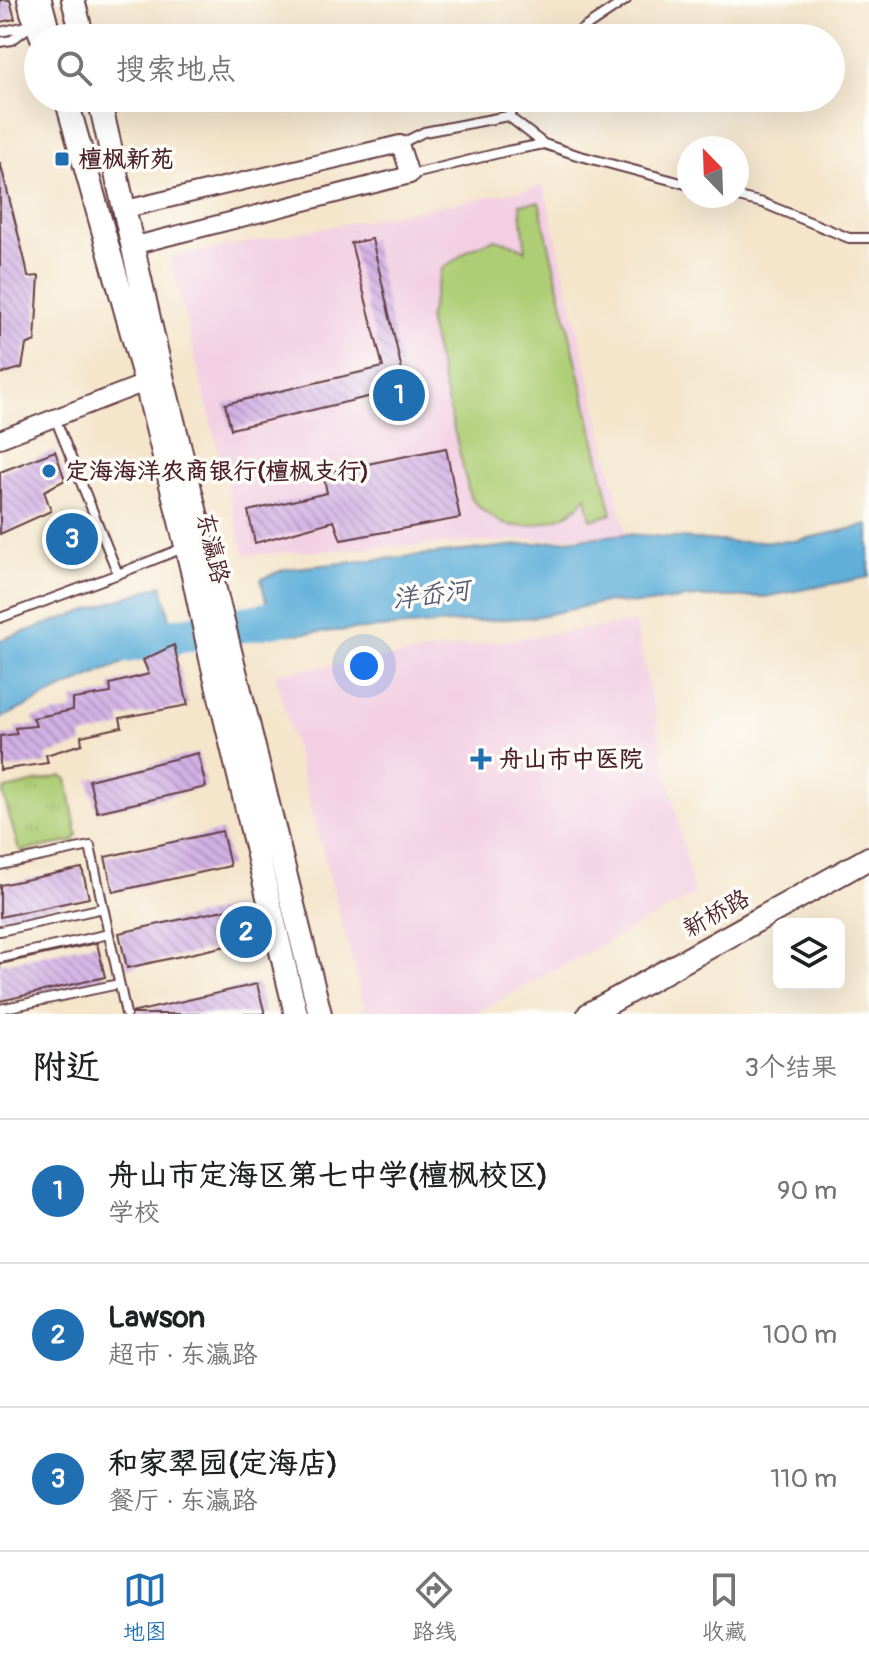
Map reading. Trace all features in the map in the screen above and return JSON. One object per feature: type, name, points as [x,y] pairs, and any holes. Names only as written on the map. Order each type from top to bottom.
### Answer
[{"type":"main road","points":[[40,0],[41,24]]},
{"type":"main road","points":[[73,0],[79,24]]},
{"type":"main road","name":"东瀛路","points":[[70,112],[154,379]]},
{"type":"main road","name":"东瀛路","points":[[102,112],[126,209],[154,379],[196,559],[320,1014]]},
{"type":"main road","name":"东瀛路","points":[[221,658],[296,1014]]},
{"type":"main road","name":"新桥路","points":[[589,1014],[869,858]]},
{"type":"street","points":[[26,0],[37,24]]},
{"type":"street","points":[[126,209],[400,144],[410,175],[132,246]]},
{"type":"street","points":[[0,439],[154,379]]},
{"type":"lane","points":[[590,24],[626,0]]},
{"type":"lane","points":[[0,32],[24,33]]},
{"type":"lane","points":[[0,42],[24,37]]},
{"type":"lane","points":[[400,144],[424,132],[508,116],[512,112]]},
{"type":"lane","points":[[508,116],[544,144],[677,182]]},
{"type":"lane","points":[[410,175],[544,144]]},
{"type":"lane","points":[[749,200],[849,238],[869,238]]},
{"type":"lane","points":[[55,418],[118,574]]},
{"type":"lane","points":[[0,618],[118,574],[196,559]]},
{"type":"lane","points":[[0,865],[90,846],[126,1014]]},
{"type":"lane","points":[[0,931],[103,908]]},
{"type":"lane","points":[[0,958],[109,934]]},
{"type":"lane","points":[[0,1009],[119,984]]},
{"type":"shaded area","points":[[544,186],[626,534],[244,555],[170,257]]},
{"type":"shaded area","name":"舟山市中医院","points":[[635,622],[694,895],[474,1014],[366,1014],[275,673]]},
{"type":"green space","points":[[539,202],[612,514],[591,520],[586,496],[571,511],[554,520],[513,526],[490,516],[470,497],[428,319],[442,269],[470,249],[495,239],[526,251],[520,204]]},
{"type":"green space","points":[[62,776],[67,779],[77,835],[74,841],[21,851],[3,793],[6,789]]},
{"type":"water","points":[[869,525],[869,577],[764,597],[694,597],[641,604],[605,602],[535,617],[279,635],[272,628],[261,579],[285,569],[626,534],[732,542],[794,541]]},
{"type":"water","points":[[162,585],[175,641],[0,719],[0,640]]},
{"type":"building","points":[[0,0],[10,0],[15,19],[0,22]]},
{"type":"building","points":[[0,162],[28,277],[39,276],[35,341],[26,345],[22,368],[0,374]]},
{"type":"building","points":[[372,239],[406,388],[231,429],[225,404],[383,367],[351,243]]},
{"type":"building","points":[[446,448],[460,518],[341,540],[334,521],[255,543],[248,511],[327,493],[323,473]]},
{"type":"building","points":[[55,451],[65,480],[44,491],[51,511],[0,534],[0,472]]},
{"type":"building","points":[[174,645],[188,705],[120,718],[122,727],[81,736],[82,744],[46,755],[48,763],[0,770],[0,736],[17,734],[15,728],[36,726],[33,718],[73,710],[73,699],[111,693],[110,684],[149,674],[143,660]]},
{"type":"building","points":[[198,753],[206,787],[97,812],[89,780]]},
{"type":"building","points":[[222,831],[230,866],[113,892],[105,857]]},
{"type":"building","points":[[82,868],[89,898],[0,917],[0,885]]},
{"type":"building","points":[[237,907],[244,942],[127,968],[119,933]]},
{"type":"building","points":[[97,943],[105,977],[0,1001],[0,964]]},
{"type":"building","points":[[257,984],[265,1014],[131,1014],[131,1013]]},
{"type":"waterway","name":"洋岙河","points":[[125,645],[319,611]]},
{"type":"place","name":"檀枫新苑","points":[[62,159]]},
{"type":"place","name":"舟山市定海区第七中学(檀枫校区)","points":[[399,395]]},
{"type":"place","name":"定海海洋农商银行(檀枫支行)","points":[[49,471]]},
{"type":"place","name":"和家翠园(定海店)","points":[[72,539]]},
{"type":"place","name":"舟山市中医院","points":[[481,759]]},
{"type":"place","name":"Lawson","points":[[246,932]]}]
